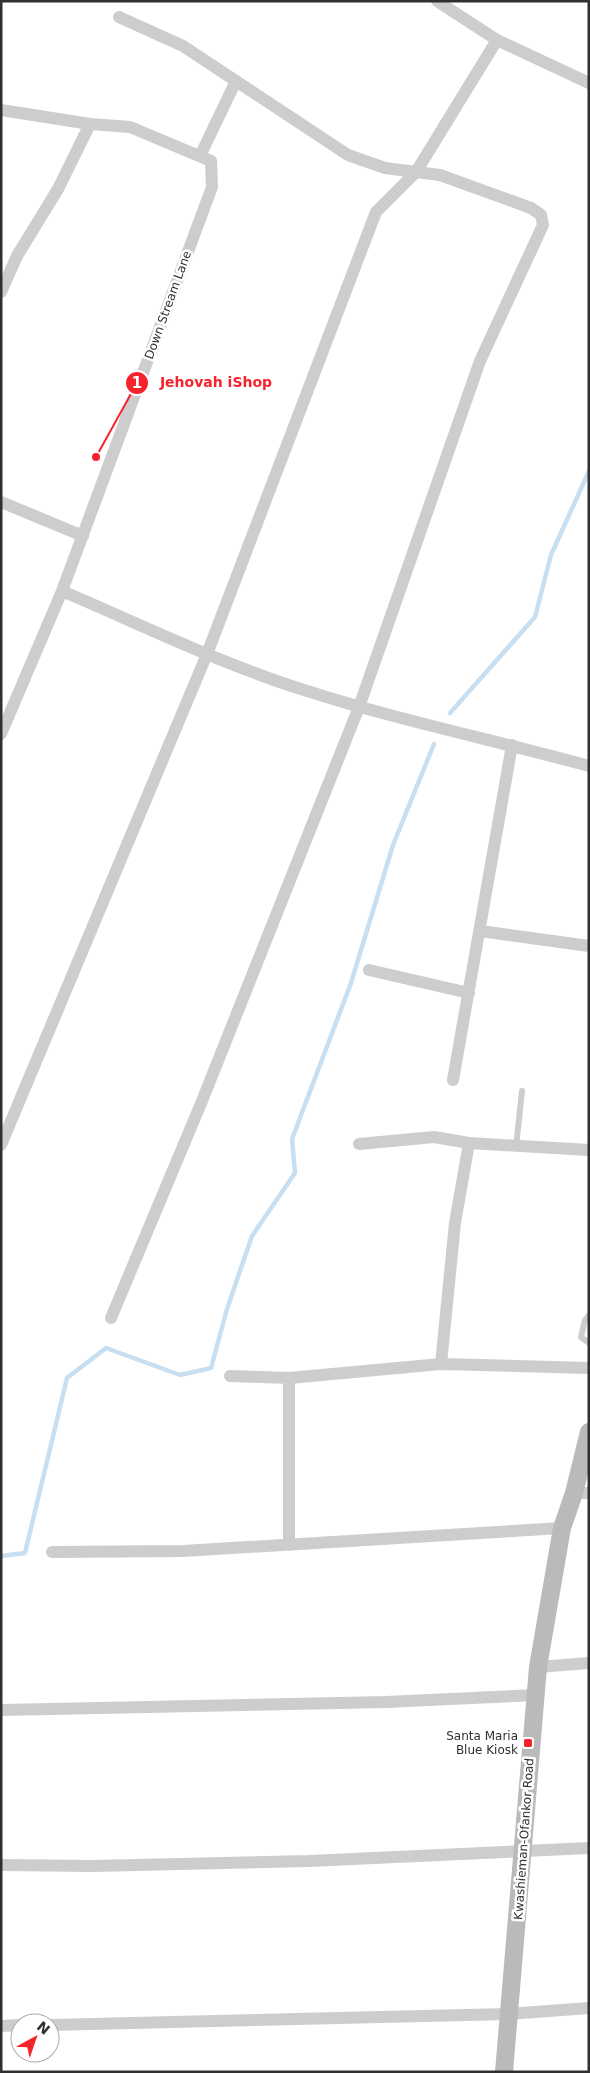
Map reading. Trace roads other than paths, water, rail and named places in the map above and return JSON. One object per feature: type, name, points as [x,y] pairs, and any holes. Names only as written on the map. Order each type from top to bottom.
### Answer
[{"type":"main road","name":"Kwashieman-Ofankor Road","points":[[504,2072],[538,1667],[562,1528],[582,1493],[589,1432]]},
{"type":"street","points":[[438,1],[497,40],[589,83]]},
{"type":"street","points":[[111,1318],[202,1101],[359,707],[480,362],[543,225],[541,215],[532,208],[440,175],[385,168],[348,155],[235,83],[183,46],[119,17]]},
{"type":"street","points":[[1,1144],[207,654],[376,212],[416,172],[497,40]]},
{"type":"street","points":[[1,110],[90,124],[130,126],[200,156],[235,83]]},
{"type":"street","points":[[1,292],[17,256],[58,188],[90,124]]},
{"type":"street","name":"Down Stream Lane","points":[[1,734],[62,591],[212,187],[210,160],[200,156]]},
{"type":"street","points":[[1,502],[83,536]]},
{"type":"street","points":[[62,591],[207,654],[294,687],[359,707],[589,766]]},
{"type":"street","points":[[453,1080],[512,745]]},
{"type":"street","points":[[480,932],[589,946]]},
{"type":"street","points":[[369,970],[468,993]]},
{"type":"street","points":[[359,1144],[434,1137],[469,1143],[589,1150]]},
{"type":"street","points":[[442,1364],[455,1222],[469,1143]]},
{"type":"street","points":[[230,1376],[289,1378],[442,1364],[589,1368]]},
{"type":"street","points":[[289,1378],[289,1545]]},
{"type":"street","points":[[52,1552],[183,1551],[562,1528]]},
{"type":"street","points":[[538,1667],[589,1663]]},
{"type":"street","points":[[1,1710],[386,1702],[535,1695]]},
{"type":"street","points":[[1,1865],[93,1866],[309,1861],[589,1848]]},
{"type":"street","points":[[60,2025],[508,2014],[589,2008]]},
{"type":"lane","points":[[516,1146],[522,1091]]},
{"type":"lane","points":[[589,1315],[584,1320],[581,1337],[589,1343]]},
{"type":"waterway","points":[[450,713],[535,617],[551,555],[589,471]]},
{"type":"waterway","points":[[1,1556],[25,1553],[67,1378],[106,1348],[180,1375],[211,1368],[227,1309],[252,1236],[295,1173],[292,1139],[351,983],[393,845],[434,744]]},
{"type":"place","name":"Jehovah iShop","points":[[96,457]]},
{"type":"place","name":"Santa Maria Blue Kiosk","points":[[528,1743]]}]
